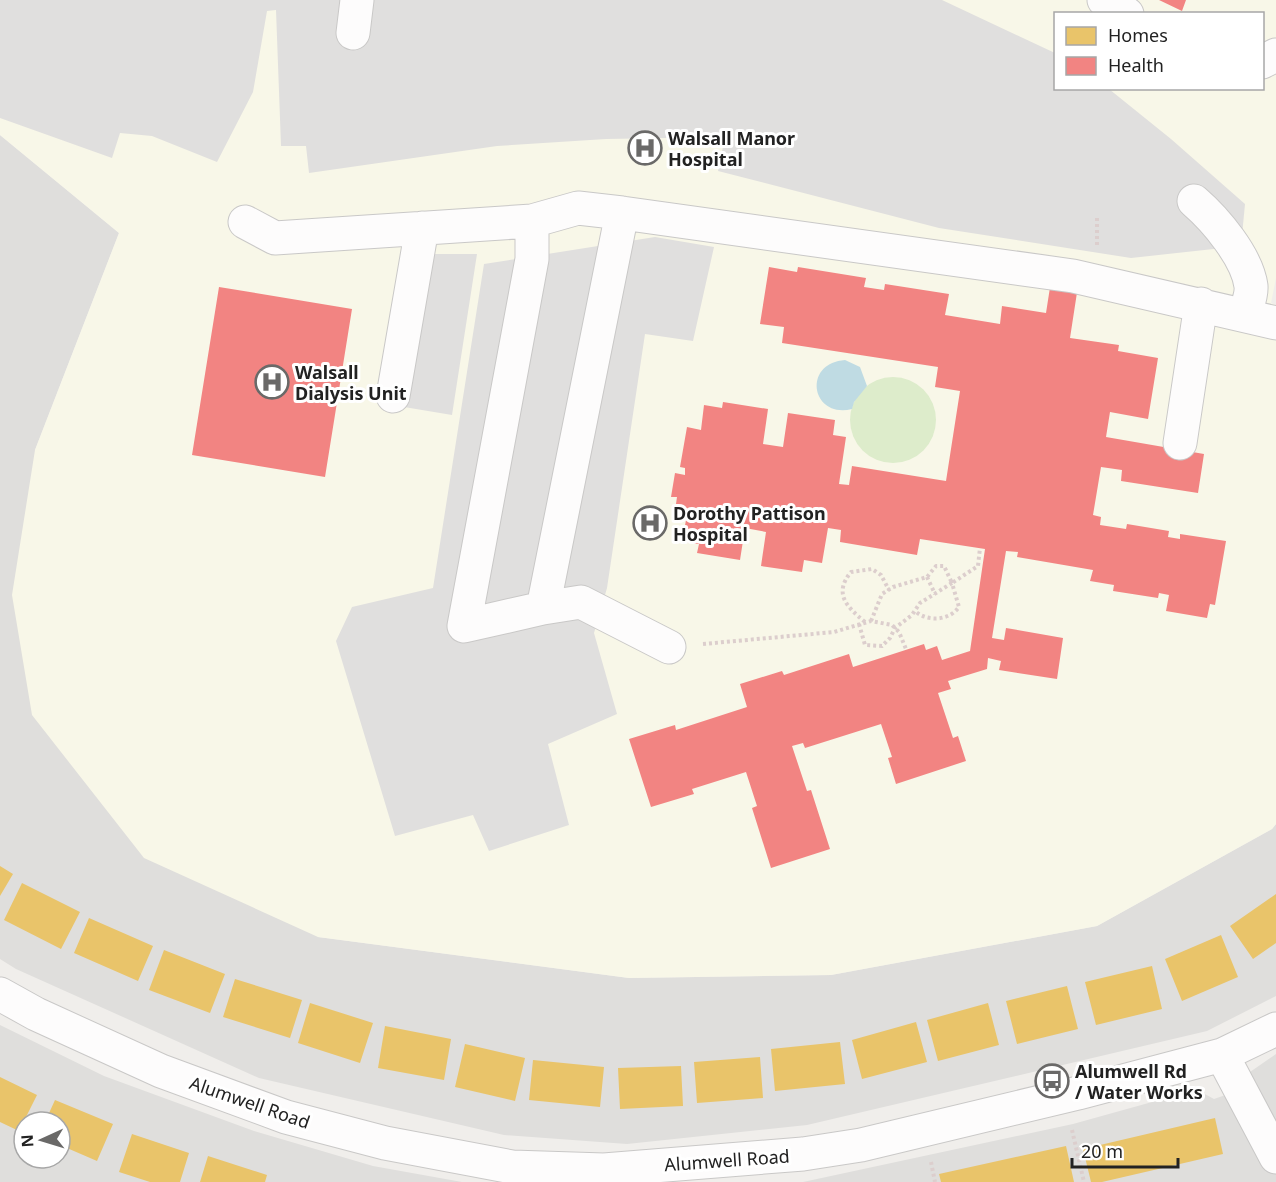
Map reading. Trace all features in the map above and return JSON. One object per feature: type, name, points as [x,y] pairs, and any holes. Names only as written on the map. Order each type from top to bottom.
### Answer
[{"type":"street","points":[[353,33],[357,0]]},
{"type":"street","points":[[1104,0],[1124,12]]},
{"type":"street","points":[[245,222],[275,238],[532,221],[578,208],[1073,276],[1276,323]]},
{"type":"street","points":[[1187,210],[1197,227],[1221,255],[1237,287],[1245,314]]},
{"type":"street","points":[[543,608],[622,213]]},
{"type":"street","points":[[532,221],[532,259],[464,626],[581,602],[669,647]]},
{"type":"street","points":[[393,396],[422,228]]},
{"type":"street","points":[[1180,443],[1201,304]]},
{"type":"street","name":"Alumwell Road","points":[[0,994],[36,1014],[161,1071],[286,1117],[385,1143],[512,1167],[805,1168],[861,1145],[1063,1097],[1222,1055],[1276,1029]]},
{"type":"street","points":[[1222,1055],[1276,1157]]},
{"type":"path","points":[[859,624],[865,645],[873,647],[882,645],[890,639],[895,628],[915,611],[920,603],[978,566],[980,548]]},
{"type":"path","points":[[869,622],[882,594],[927,577],[936,566],[944,566],[959,607],[955,614],[931,620],[924,619],[915,611]]},
{"type":"path","points":[[889,590],[881,576],[872,569],[851,572],[845,580],[842,592],[844,604],[869,622],[895,628],[906,649]]},
{"type":"path","points":[[927,577],[935,594]]},
{"type":"path","points":[[669,647],[834,632],[869,622]]},
{"type":"path","points":[[1063,1097],[1084,1182]]},
{"type":"shaded area","name":"Dorothy Pattison Hospital","points":[[0,0],[1276,0],[1276,278],[1271,303],[1276,305],[1276,824],[1272,829],[1097,926],[831,975],[629,978],[318,937],[144,858],[32,715],[12,595],[35,450],[119,233],[0,135]]},
{"type":"shaded area","name":"Walsall Manor Hospital","points":[[0,0],[942,0],[1054,53],[1054,90],[1110,90],[1171,139],[1245,204],[1241,246],[1131,258],[939,228],[718,171],[725,137],[606,139],[497,146],[309,173],[306,146],[281,146],[276,10],[267,11],[253,92],[217,162],[152,136],[120,133],[112,158],[0,118]]},
{"type":"shaded area","points":[[0,135],[119,233],[35,450],[318,937],[629,978],[831,975],[1097,926],[1272,829],[1276,824],[1276,996],[1207,1031],[807,1125],[627,1144],[504,1135],[259,1078],[16,969],[0,959]]},
{"type":"shaded area","points":[[655,237],[714,247],[693,341],[645,334],[607,588],[594,633],[617,714],[548,744],[569,825],[489,851],[473,815],[395,836],[336,641],[352,607],[433,588],[484,264]]},
{"type":"shaded area","points":[[403,254],[477,254],[452,415],[380,403]]},
{"type":"shaded area","points":[[0,1025],[104,1076],[254,1131],[373,1166],[462,1182],[0,1182]]},
{"type":"shaded area","points":[[1276,1054],[1276,1182],[803,1182],[1073,1124],[1188,1092],[1201,1092],[1214,1099],[1257,1084],[1250,1072]]},
{"type":"green space","points":[[893,377],[910,380],[924,389],[933,403],[936,420],[933,437],[924,451],[910,460],[893,463],[876,460],[862,451],[853,437],[850,420],[853,403],[862,389],[876,380]]},
{"type":"water","points":[[845,360],[860,367],[867,386],[854,402],[852,409],[838,410],[828,406],[820,399],[817,389],[818,379],[822,370],[831,363]]},
{"type":"building: Homes","points":[[0,866],[13,874],[0,896]]},
{"type":"building: Homes","points":[[22,883],[80,912],[61,949],[4,920]]},
{"type":"building: Homes","points":[[1276,894],[1276,943],[1253,959],[1230,926]]},
{"type":"building: Homes","points":[[89,918],[153,946],[138,981],[74,953]]},
{"type":"building: Homes","points":[[1221,935],[1238,977],[1182,1001],[1165,959]]},
{"type":"building: Homes","points":[[164,950],[225,974],[210,1013],[149,990]]},
{"type":"building: Homes","points":[[1152,966],[1162,1009],[1096,1025],[1085,982]]},
{"type":"building: Homes","points":[[235,979],[302,1000],[290,1038],[223,1017]]},
{"type":"building: Homes","points":[[1067,986],[1078,1029],[1017,1044],[1006,1001]]},
{"type":"building: Homes","points":[[310,1003],[373,1023],[360,1063],[298,1043]]},
{"type":"building: Homes","points":[[988,1003],[999,1045],[938,1061],[927,1020]]},
{"type":"building: Homes","points":[[916,1022],[927,1062],[862,1079],[852,1040]]},
{"type":"building: Homes","points":[[385,1026],[451,1039],[444,1080],[378,1068]]},
{"type":"building: Homes","points":[[840,1042],[845,1084],[775,1091],[771,1049]]},
{"type":"building: Homes","points":[[465,1044],[525,1058],[515,1101],[455,1087]]},
{"type":"building: Homes","points":[[760,1057],[763,1098],[697,1103],[694,1062]]},
{"type":"building: Homes","points":[[533,1060],[604,1067],[600,1107],[529,1100]]},
{"type":"building: Homes","points":[[681,1066],[683,1106],[620,1109],[618,1068]]},
{"type":"building: Homes","points":[[0,1077],[37,1095],[30,1110],[12,1110],[12,1128],[0,1122]]},
{"type":"building: Homes","points":[[55,1100],[113,1124],[97,1161],[72,1150],[72,1110],[50,1110]]},
{"type":"building: Homes","points":[[1215,1118],[1223,1154],[1102,1182],[1091,1182],[1083,1149]]},
{"type":"building: Homes","points":[[132,1134],[189,1153],[180,1182],[150,1182],[119,1172]]},
{"type":"building: Homes","points":[[1066,1146],[1074,1182],[941,1182],[939,1174]]},
{"type":"building: Homes","points":[[208,1156],[267,1175],[265,1182],[200,1182]]},
{"type":"building: Health","points":[[1159,0],[1186,0],[1182,11]]},
{"type":"building: Health","points":[[769,267],[797,272],[798,267],[866,278],[864,287],[884,290],[885,284],[949,294],[945,315],[1000,324],[1002,306],[1046,313],[1051,281],[1078,286],[1070,338],[1119,345],[1118,351],[1158,358],[1148,419],[1110,412],[1106,437],[1204,454],[1198,493],[1121,481],[1122,470],[1101,467],[1093,515],[1101,517],[1100,525],[1126,529],[1127,524],[1169,531],[1168,537],[1180,539],[1180,534],[1226,541],[1215,605],[1210,604],[1207,618],[1166,611],[1169,595],[1159,593],[1158,598],[1113,591],[1114,585],[1090,581],[1093,570],[1017,557],[1018,552],[1006,551],[992,638],[1004,640],[1006,628],[1063,638],[1057,679],[999,670],[1001,661],[988,658],[987,669],[948,681],[951,689],[938,693],[953,738],[958,736],[966,761],[896,784],[888,758],[892,757],[881,724],[805,748],[803,743],[792,746],[807,791],[811,790],[830,849],[771,868],[752,808],[757,806],[746,772],[692,789],[694,794],[651,807],[629,739],[675,725],[676,730],[747,707],[740,684],[782,671],[784,675],[849,654],[853,667],[924,644],[926,650],[937,646],[942,660],[970,651],[985,549],[920,539],[917,555],[840,542],[841,530],[828,528],[822,563],[804,560],[802,572],[761,566],[766,532],[745,528],[740,560],[697,553],[699,544],[682,542],[686,520],[674,518],[677,497],[671,497],[675,473],[685,475],[685,468],[680,467],[687,427],[701,430],[704,405],[722,408],[723,402],[768,409],[763,444],[783,447],[788,413],[835,420],[833,435],[846,437],[839,484],[849,485],[852,466],[946,481],[960,391],[935,387],[938,367],[782,343],[784,327],[760,324]]},
{"type":"building: Health","name":"Walsall Dialysis Unit","points":[[219,287],[352,309],[325,477],[192,455]]},
{"type":"place","name":"Walsall Manor Hospital","points":[[645,148]]},
{"type":"place","name":"Walsall Dialysis Unit","points":[[272,382]]},
{"type":"place","name":"Dorothy Pattison Hospital","points":[[650,523]]},
{"type":"place","name":"Alumwell Rd / Water Works","points":[[1052,1081]]}]
